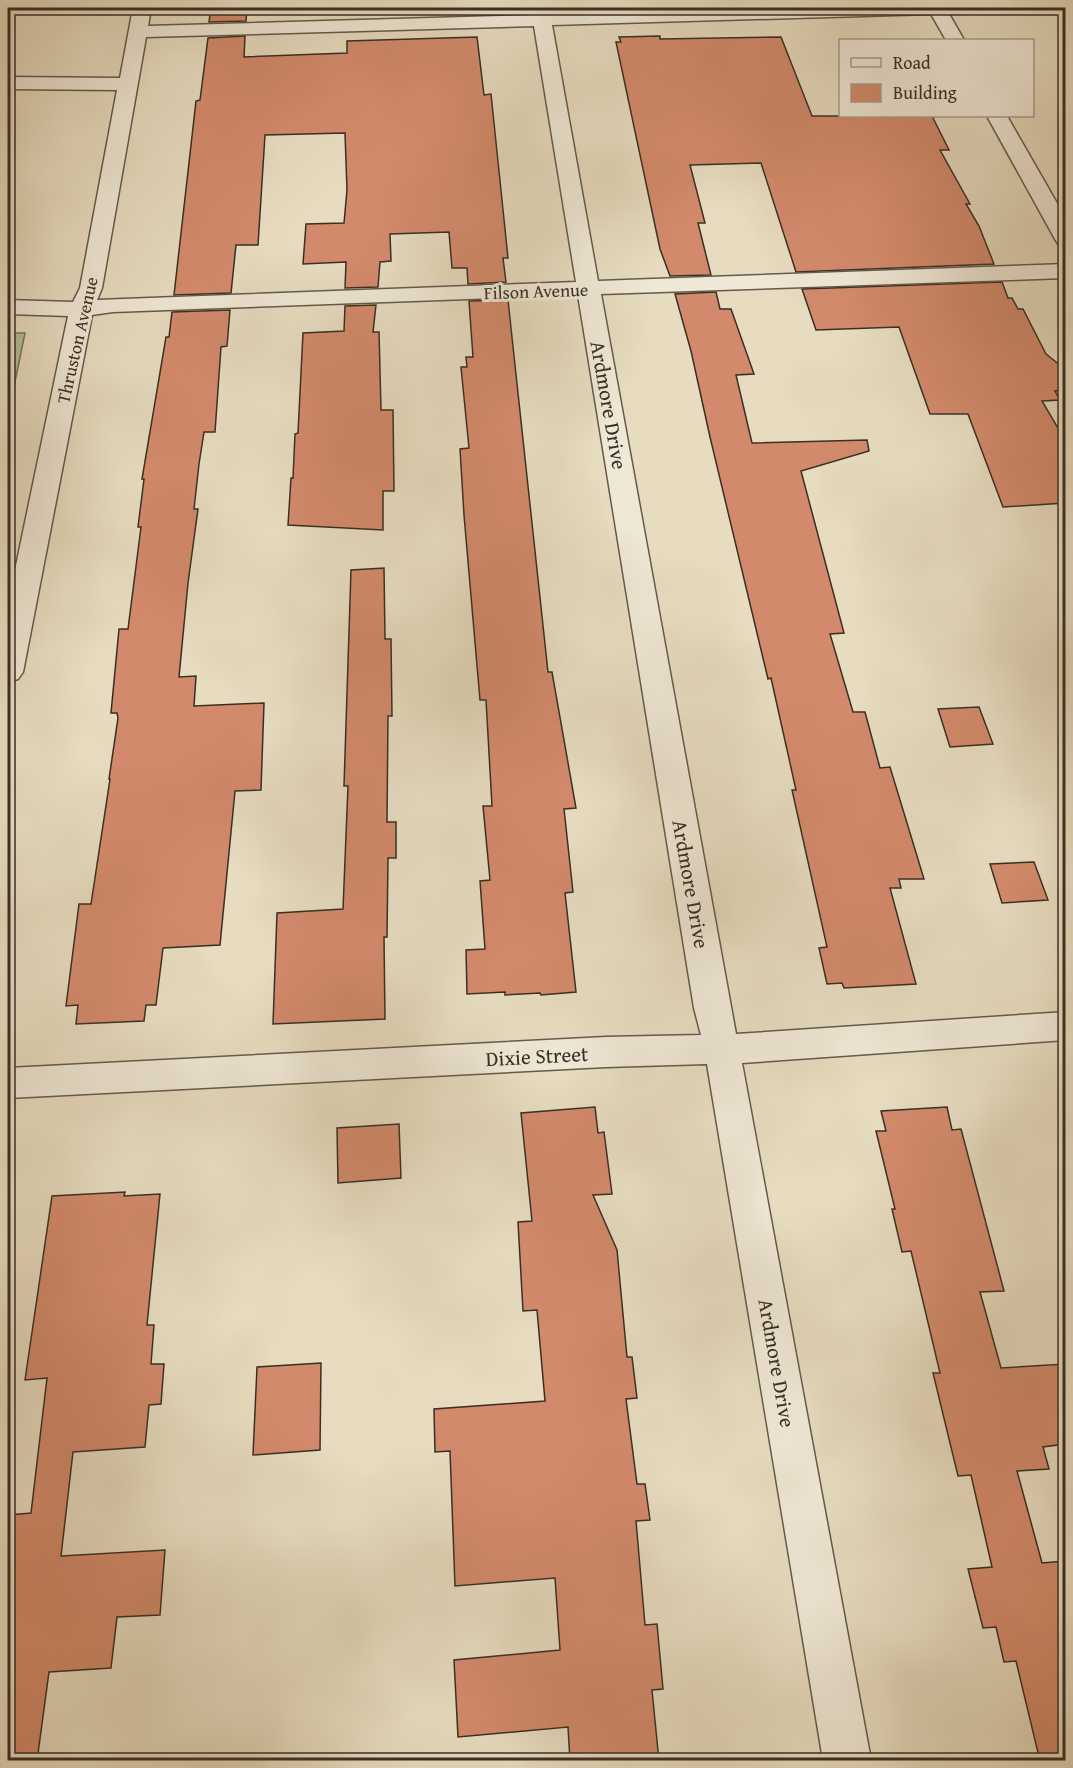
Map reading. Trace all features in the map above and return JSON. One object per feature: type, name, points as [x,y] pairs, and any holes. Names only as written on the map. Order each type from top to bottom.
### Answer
[{"type":"street","name":"Thruston Avenue","points":[[8,672],[81,309],[91,288],[126,84],[142,8]]},
{"type":"street","points":[[137,32],[542,14],[939,8],[954,39]]},
{"type":"street","name":"Ardmore Drive","points":[[542,14],[712,1008],[722,1050],[847,1761]]},
{"type":"street","points":[[8,83],[126,84]]},
{"type":"street","points":[[998,117],[1065,239]]},
{"type":"street","name":"Filson Avenue","points":[[8,307],[81,309],[113,305],[589,290],[1065,271]]},
{"type":"street","name":"Dixie Street","points":[[8,1083],[547,1055],[782,1047],[1065,1026]]},
{"type":"green space","points":[[8,333],[25,333],[8,416]]},
{"type":"building","points":[[211,8],[247,8],[246,21],[209,22]]},
{"type":"building","points":[[245,36],[244,57],[347,53],[347,41],[477,37],[484,95],[491,94],[508,258],[503,258],[506,282],[468,284],[467,268],[452,268],[449,232],[390,234],[391,261],[380,262],[378,287],[345,288],[346,262],[303,264],[306,224],[344,223],[347,190],[345,133],[265,135],[258,245],[236,245],[231,293],[174,295],[196,101],[200,100],[208,38]]},
{"type":"building","points":[[660,36],[660,39],[781,37],[812,116],[932,117],[949,150],[940,150],[970,204],[966,204],[979,226],[994,264],[796,272],[761,163],[690,165],[705,223],[698,223],[711,275],[670,276],[660,249],[616,42],[621,42],[619,37]]},
{"type":"building","points":[[1002,282],[1008,298],[1012,298],[1018,309],[1023,309],[1046,354],[1065,369],[1065,390],[1055,391],[1060,400],[1042,401],[1065,440],[1065,503],[1003,507],[968,414],[930,414],[899,327],[816,330],[802,289]]},
{"type":"building","points":[[716,292],[720,309],[731,309],[754,374],[736,375],[752,443],[867,440],[869,451],[801,471],[844,633],[830,634],[853,712],[865,712],[880,768],[890,767],[924,879],[899,879],[901,888],[890,888],[916,984],[844,988],[842,983],[827,984],[819,948],[827,947],[792,790],[796,790],[771,678],[768,679],[691,351],[675,294]]},
{"type":"building","points":[[508,300],[548,672],[552,672],[576,808],[564,809],[573,892],[565,893],[576,992],[541,995],[540,993],[505,995],[505,992],[467,994],[466,950],[485,949],[480,881],[490,880],[483,806],[492,806],[486,700],[480,700],[464,515],[460,449],[469,448],[461,367],[467,367],[466,357],[473,357],[469,301]]},
{"type":"building","points":[[376,305],[373,332],[379,332],[381,410],[393,410],[394,491],[383,491],[383,530],[288,525],[295,434],[298,433],[303,333],[344,331],[345,306]]},
{"type":"building","points":[[230,310],[227,346],[221,347],[215,432],[204,432],[199,464],[194,509],[198,509],[179,677],[196,676],[194,706],[264,703],[261,790],[235,791],[220,945],[163,948],[156,1005],[146,1005],[144,1021],[76,1024],[78,1005],[66,1006],[79,904],[91,904],[118,718],[117,713],[111,713],[119,629],[128,629],[141,527],[138,527],[144,479],[142,479],[166,337],[169,337],[172,312]]},
{"type":"building","points":[[384,568],[385,639],[391,639],[392,716],[388,716],[387,822],[396,822],[396,858],[388,858],[387,937],[384,937],[385,1019],[273,1024],[277,913],[343,909],[348,786],[344,786],[351,570]]},
{"type":"building","points":[[979,707],[993,744],[950,747],[938,709]]},
{"type":"building","points":[[1034,862],[1048,900],[1002,903],[990,864]]},
{"type":"building","points":[[595,1107],[598,1133],[604,1132],[612,1194],[593,1195],[617,1250],[627,1357],[632,1357],[637,1398],[626,1399],[637,1484],[645,1484],[650,1520],[636,1521],[645,1625],[657,1624],[663,1689],[652,1690],[659,1761],[570,1761],[568,1727],[458,1737],[454,1660],[560,1650],[555,1578],[455,1586],[450,1451],[435,1452],[434,1409],[545,1401],[537,1310],[523,1311],[518,1222],[532,1221],[521,1113]]},
{"type":"building","points":[[947,1107],[952,1130],[961,1129],[1004,1291],[980,1292],[1001,1368],[1065,1364],[1065,1444],[1043,1447],[1049,1469],[1017,1471],[1042,1563],[1065,1561],[1065,1761],[1040,1761],[1016,1661],[1004,1662],[996,1627],[983,1628],[968,1569],[992,1567],[971,1475],[958,1476],[933,1373],[940,1373],[911,1251],[902,1252],[892,1209],[895,1209],[876,1131],[886,1131],[881,1111]]},
{"type":"building","points":[[399,1124],[401,1178],[338,1183],[337,1128]]},
{"type":"building","points":[[125,1192],[124,1196],[160,1194],[147,1325],[154,1325],[151,1364],[164,1364],[161,1404],[149,1405],[145,1447],[73,1452],[61,1556],[165,1550],[160,1615],[117,1617],[111,1668],[49,1672],[37,1761],[8,1761],[8,1515],[31,1513],[47,1378],[25,1380],[52,1196]]},
{"type":"building","points":[[321,1363],[320,1450],[253,1455],[257,1367]]}]
